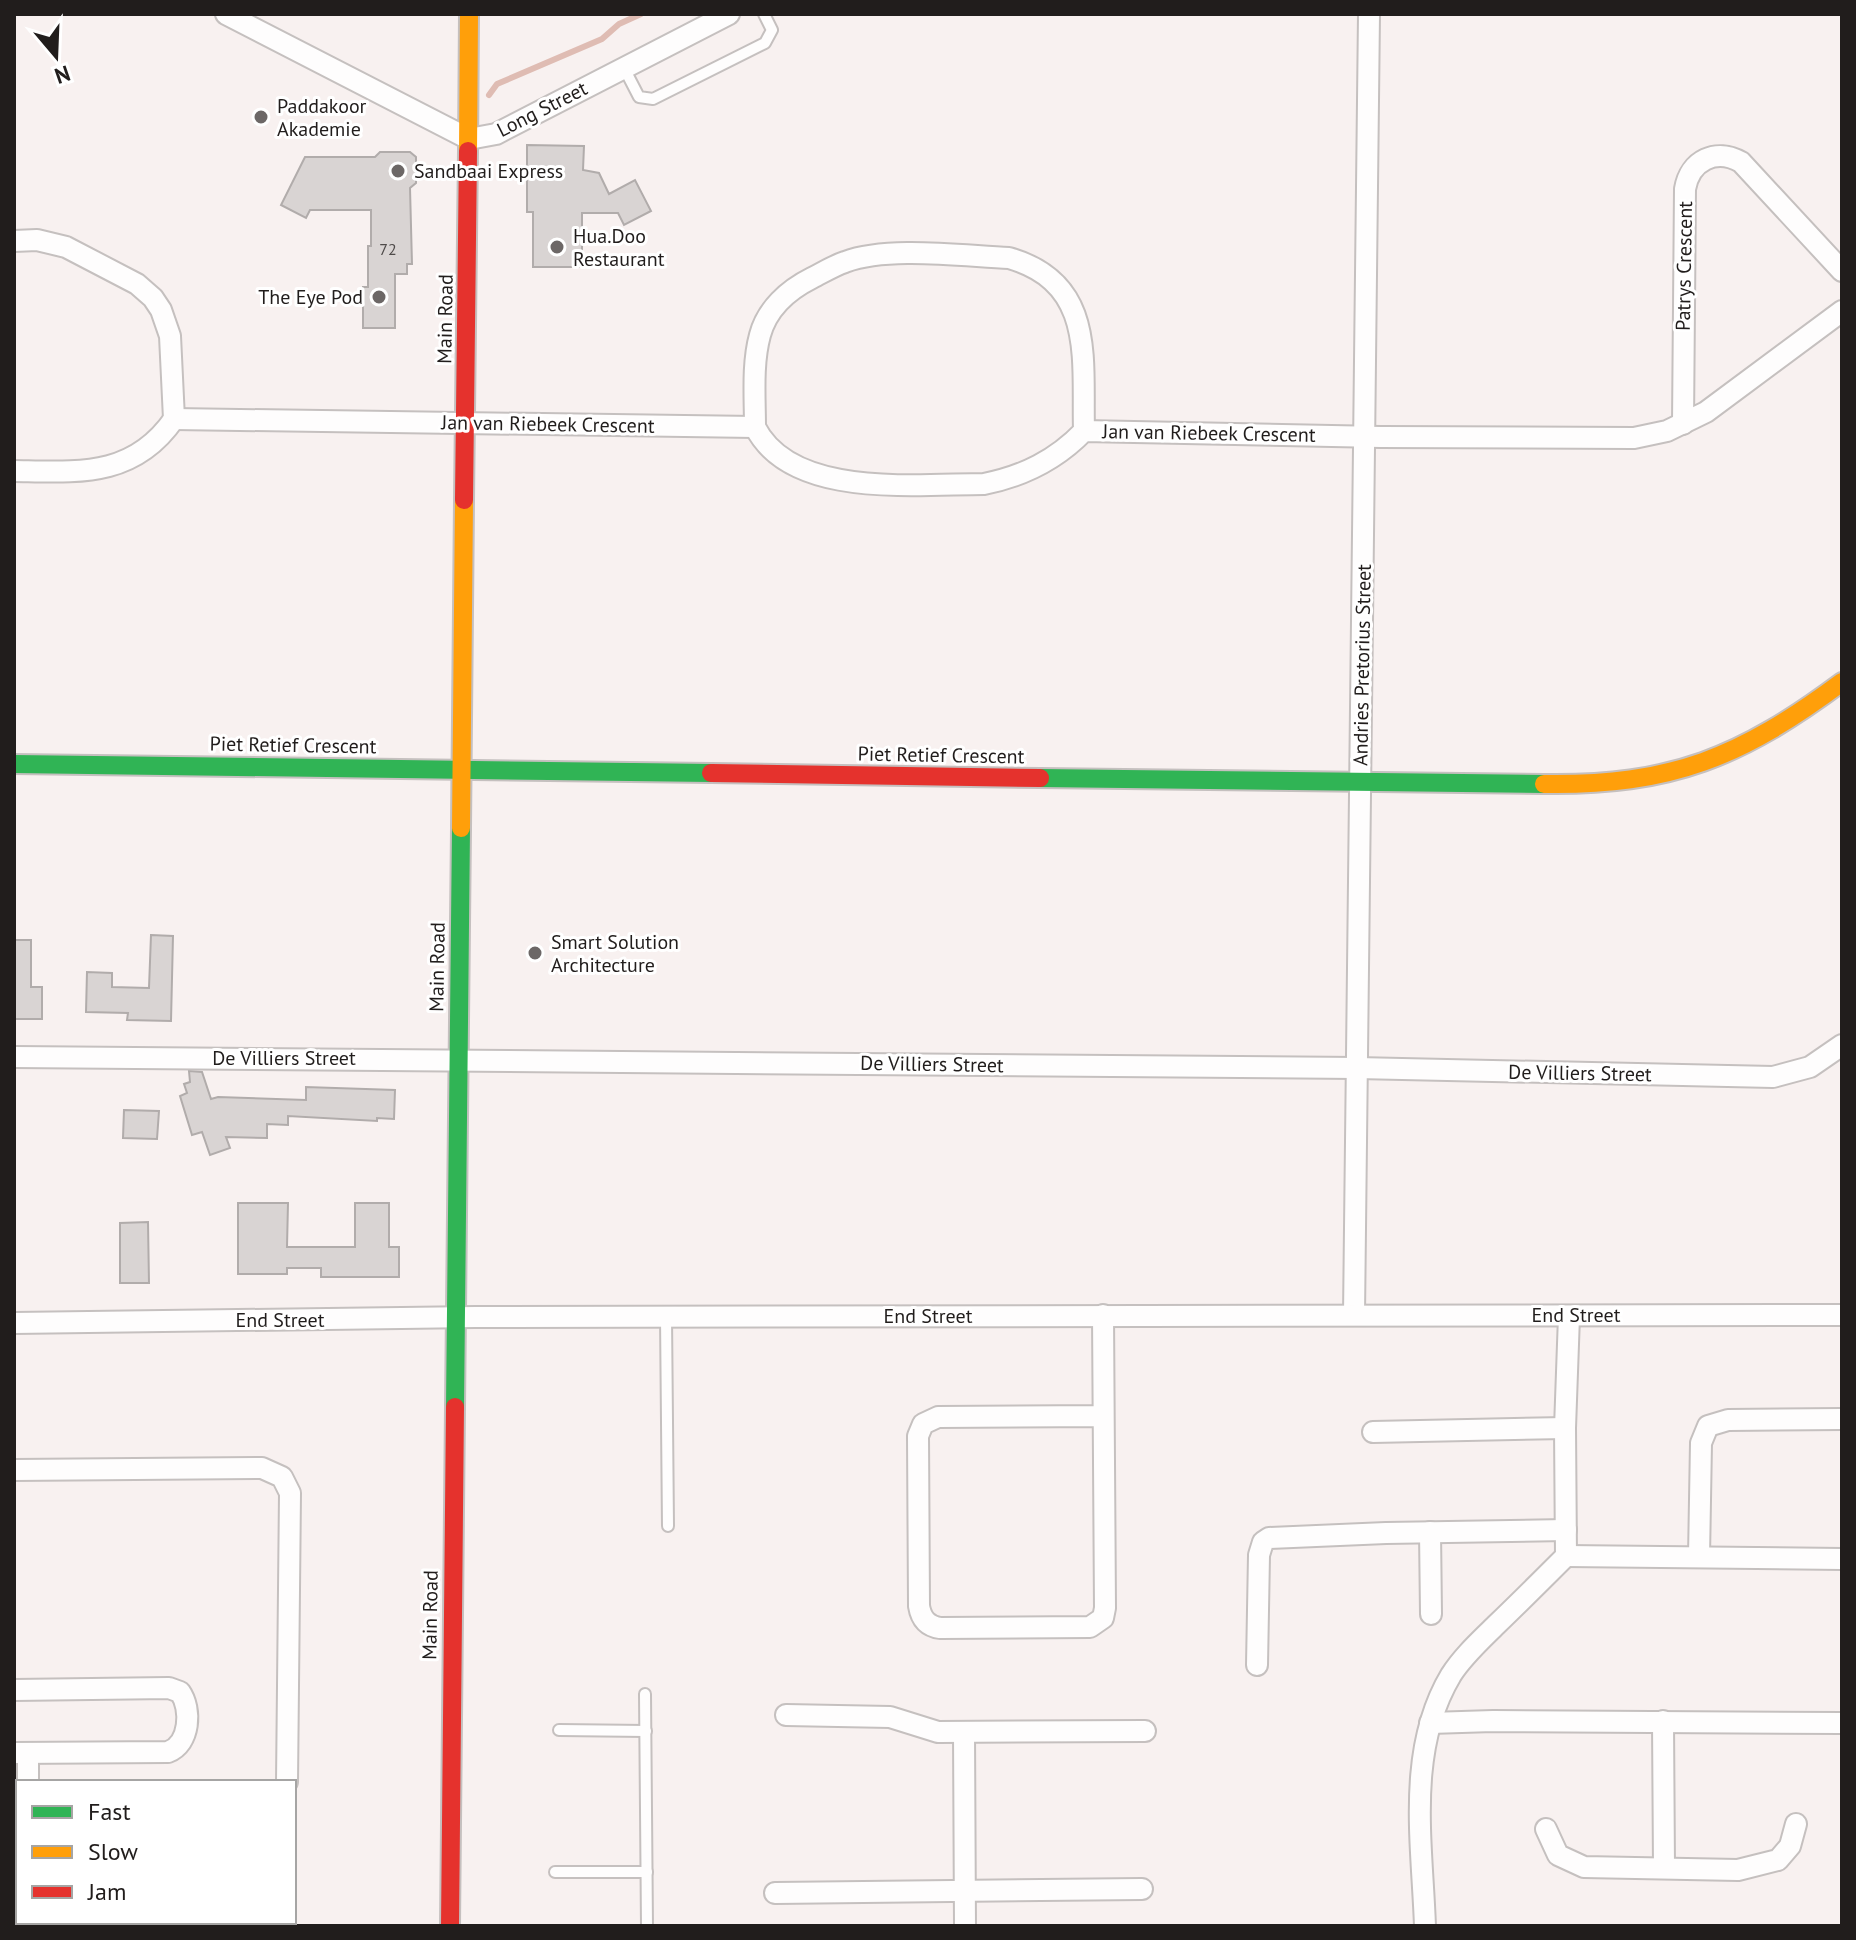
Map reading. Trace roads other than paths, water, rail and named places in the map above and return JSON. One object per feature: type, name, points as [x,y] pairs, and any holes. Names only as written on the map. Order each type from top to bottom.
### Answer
[{"type":"street","name":"Long Street","points":[[226,14],[469,139],[496,134],[729,14]]},
{"type":"street","name":"Main Road","points":[[449,1924],[469,14]]},
{"type":"street","name":"Andries Pretorius Street","points":[[1354,1315],[1369,14]]},
{"type":"street","name":"Patrys Crescent","points":[[1683,424],[1685,189],[1687,179],[1697,164],[1714,155],[1733,157],[1741,162],[1842,271]]},
{"type":"street","points":[[14,241],[37,240],[66,247],[137,284],[153,298],[161,310],[170,336],[174,419],[155,443],[141,453],[110,466],[74,472],[14,471]]},
{"type":"street","points":[[755,427],[757,348],[764,324],[774,307],[793,290],[845,262],[889,254],[1009,258],[1024,262],[1051,279],[1069,299],[1079,324],[1084,431]]},
{"type":"street","name":"Jan van Riebeek Crescent","points":[[174,419],[755,427],[775,453],[814,473],[857,484],[984,484],[1038,467],[1084,431],[1365,436],[1650,436],[1683,424],[1727,398],[1842,311]]},
{"type":"street","name":"Piet Retief Crescent","points":[[14,764],[1596,785],[1661,777],[1723,757],[1780,727],[1842,682]]},
{"type":"street","name":"De Villiers Street","points":[[14,1057],[1357,1068],[1773,1077],[1810,1067],[1842,1045]]},
{"type":"street","points":[[1103,1315],[1105,1608],[1101,1622],[1090,1627],[940,1628],[928,1624],[919,1606],[918,1436],[923,1424],[938,1417],[1103,1416]]},
{"type":"street","name":"End Street","points":[[14,1323],[1103,1315],[1842,1315]]},
{"type":"street","points":[[1566,1556],[1565,1428],[1569,1316]]},
{"type":"street","points":[[1699,1557],[1701,1443],[1708,1426],[1728,1420],[1842,1419]]},
{"type":"street","points":[[1373,1432],[1565,1428]]},
{"type":"street","points":[[14,1470],[262,1468],[282,1477],[290,1493],[287,1780]]},
{"type":"street","points":[[1257,1665],[1259,1555],[1263,1542],[1276,1537],[1566,1530]]},
{"type":"street","points":[[1430,1532],[1431,1614]]},
{"type":"street","points":[[1425,1926],[1420,1779],[1423,1745],[1430,1723],[1451,1675],[1467,1654],[1566,1556],[1842,1559]]},
{"type":"street","points":[[14,1690],[169,1688],[180,1692],[185,1700],[186,1737],[174,1750],[21,1753],[28,1780]]},
{"type":"street","points":[[786,1715],[890,1717],[938,1732],[1145,1731]]},
{"type":"street","points":[[1663,1721],[1664,1868]]},
{"type":"street","points":[[1430,1723],[1842,1723]]},
{"type":"street","points":[[964,1732],[965,1926]]},
{"type":"street","points":[[1546,1829],[1558,1855],[1567,1862],[1584,1867],[1738,1870],[1778,1860],[1790,1846],[1796,1824]]},
{"type":"street","points":[[775,1893],[1142,1889]]},
{"type":"lane","points":[[624,68],[639,97],[653,99],[765,43],[772,30],[764,14]]},
{"type":"lane","points":[[666,1317],[668,1526]]},
{"type":"lane","points":[[645,1694],[647,1926]]},
{"type":"lane","points":[[559,1730],[646,1731]]},
{"type":"lane","points":[[555,1872],[647,1872]]},
{"type":"waterway","points":[[489,95],[497,84],[602,39],[619,24],[641,14]]},
{"type":"place","name":"Paddakoor Akademie","points":[[261,117]]},
{"type":"place","name":"Sandbaai Express","points":[[398,171]]},
{"type":"place","name":"Hua.Doo Restaurant","points":[[557,247]]},
{"type":"place","name":"The Eye Pod","points":[[379,297]]},
{"type":"place","name":"Smart Solution Architecture","points":[[535,953]]}]
